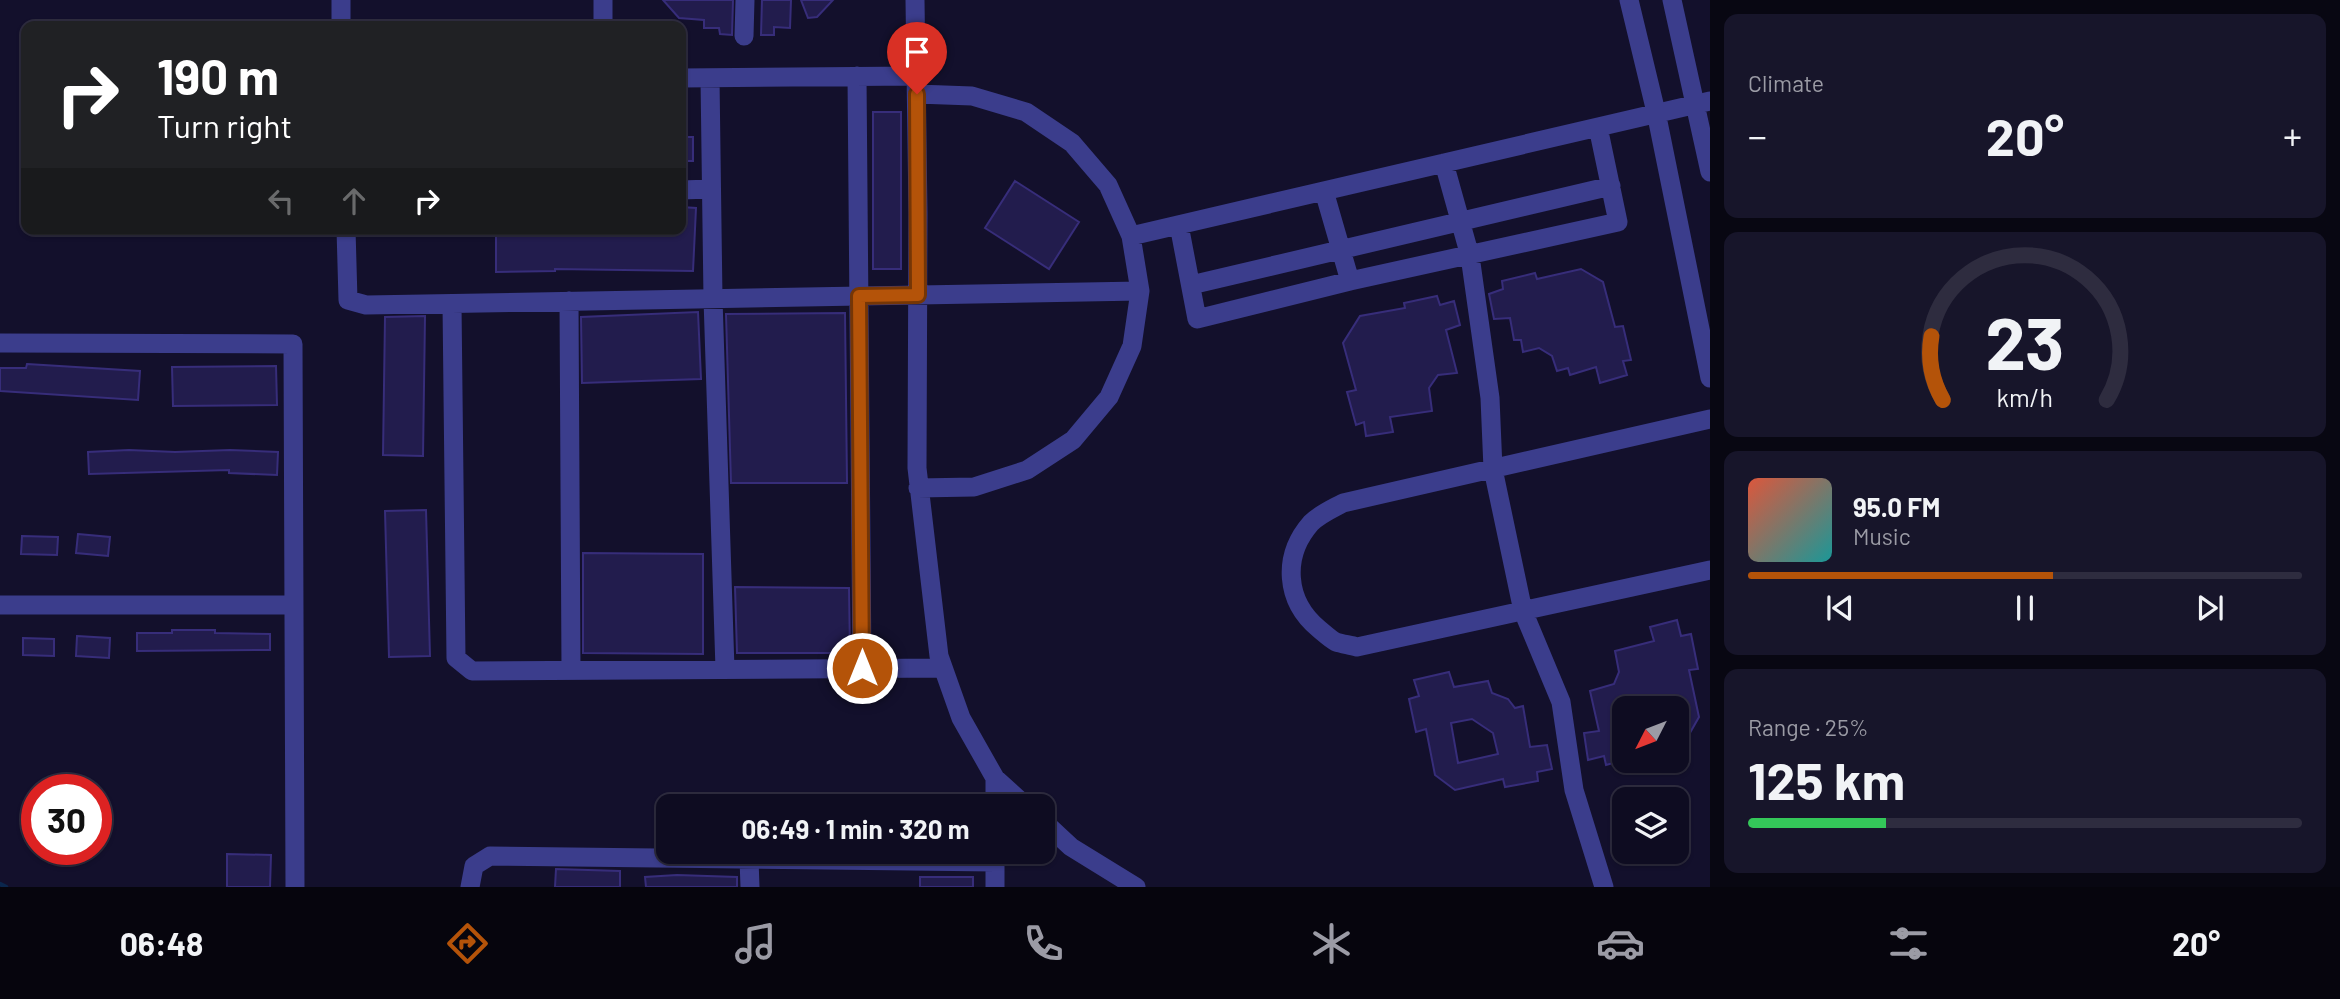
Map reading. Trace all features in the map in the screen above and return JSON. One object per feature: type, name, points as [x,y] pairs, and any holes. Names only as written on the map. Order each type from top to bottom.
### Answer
[{"type":"street","points":[[341,0],[341,21]]},
{"type":"street","points":[[603,0],[603,21]]},
{"type":"street","points":[[744,36],[745,0]]},
{"type":"street","points":[[915,0],[918,488],[939,656],[961,718],[995,778],[1013,794]]},
{"type":"street","points":[[1629,0],[1656,112],[1710,378]]},
{"type":"street","points":[[1672,0],[1702,103],[1710,172]]},
{"type":"street","points":[[858,76],[862,668]]},
{"type":"street","points":[[686,78],[858,76],[972,96],[1026,112],[1049,127],[1072,143],[1108,185],[1132,236],[1140,291],[1132,346],[1109,397],[1073,440],[1027,470],[974,487],[918,488]]},
{"type":"street","points":[[710,78],[713,299],[725,669]]},
{"type":"street","points":[[1132,236],[1702,103]]},
{"type":"street","points":[[1179,225],[1198,319],[1349,281],[1618,222],[1598,127]]},
{"type":"street","points":[[1444,163],[1470,256],[1490,398],[1493,469],[1523,611],[1561,702],[1574,790],[1604,887]]},
{"type":"street","points":[[1191,285],[1611,186]]},
{"type":"street","points":[[686,190],[711,189]]},
{"type":"street","points":[[1324,191],[1349,281]]},
{"type":"street","points":[[346,235],[348,300],[366,305],[1140,291]]},
{"type":"street","points":[[569,301],[570,670]]},
{"type":"street","points":[[452,304],[456,658],[472,671],[943,668]]},
{"type":"street","points":[[0,343],[293,344],[295,887]]},
{"type":"street","points":[[1710,419],[1343,503],[1321,514],[1311,524],[1296,546],[1290,575],[1296,603],[1312,623],[1334,641],[1357,647],[1710,570]]},
{"type":"street","points":[[0,605],[294,605]]},
{"type":"street","points":[[995,778],[995,794]]},
{"type":"street","points":[[1055,832],[1071,846],[1136,887]]},
{"type":"street","points":[[470,887],[474,866],[490,856],[656,858]]},
{"type":"street","points":[[749,864],[750,887]]},
{"type":"street","points":[[995,864],[995,887]]},
{"type":"building","points":[[663,0],[733,0],[732,35],[720,34],[719,28],[704,28],[704,20],[679,18]]},
{"type":"building","points":[[762,0],[791,0],[790,28],[774,27],[774,35],[761,35]]},
{"type":"building","points":[[801,0],[833,0],[817,17],[808,18]]},
{"type":"building","points":[[873,112],[901,112],[901,269],[873,269]]},
{"type":"building","points":[[686,137],[693,137],[693,161],[686,161]]},
{"type":"building","points":[[1015,181],[1079,222],[1049,269],[985,228]]},
{"type":"building","points":[[686,207],[696,208],[693,271],[555,269],[496,272],[496,235],[686,235]]},
{"type":"building","points":[[1581,269],[1603,282],[1615,327],[1623,326],[1631,360],[1623,361],[1627,375],[1600,383],[1596,367],[1570,375],[1568,368],[1557,371],[1552,356],[1539,348],[1523,352],[1521,340],[1514,340],[1510,318],[1494,319],[1489,294],[1503,289],[1502,281],[1535,273],[1537,279]]},
{"type":"building","points":[[1437,296],[1440,305],[1454,301],[1460,325],[1446,330],[1457,373],[1438,375],[1429,388],[1432,411],[1390,417],[1393,432],[1366,436],[1364,422],[1356,425],[1347,392],[1356,390],[1343,343],[1360,316],[1405,308],[1404,303]]},
{"type":"building","points":[[698,312],[701,379],[582,383],[581,317]]},
{"type":"building","points":[[845,313],[847,483],[731,483],[726,314]]},
{"type":"building","points":[[425,316],[423,456],[383,455],[385,317]]},
{"type":"building","points":[[27,364],[140,371],[138,400],[0,391],[0,368],[26,368]]},
{"type":"building","points":[[276,366],[277,405],[173,406],[172,367]]},
{"type":"building","points":[[88,452],[278,452],[277,475],[229,473],[229,470],[89,474]]},
{"type":"building","points":[[426,510],[430,656],[389,657],[385,511]]},
{"type":"building","points":[[78,534],[110,537],[108,556],[76,553]]},
{"type":"building","points":[[22,536],[58,537],[57,555],[21,554]]},
{"type":"building","points":[[583,553],[703,554],[703,654],[583,653]]},
{"type":"building","points":[[735,587],[849,588],[850,653],[737,653]]},
{"type":"building","points":[[1677,620],[1681,636],[1691,634],[1698,669],[1689,670],[1699,717],[1689,734],[1689,696],[1612,696],[1612,763],[1606,765],[1604,756],[1588,760],[1584,733],[1599,731],[1590,691],[1614,684],[1619,672],[1615,651],[1654,641],[1650,627]]},
{"type":"building","points":[[172,630],[270,634],[270,650],[137,651],[137,633],[172,633]]},
{"type":"building","points":[[77,636],[110,638],[109,658],[76,656]]},
{"type":"building","points":[[23,638],[54,639],[54,656],[23,655]]},
{"type":"building","points":[[1449,672],[1454,687],[1488,681],[1492,693],[1508,699],[1515,708],[1523,706],[1530,747],[1547,745],[1552,769],[1537,772],[1538,781],[1505,787],[1503,779],[1455,790],[1435,775],[1426,729],[1416,732],[1409,699],[1419,696],[1414,680]],"holes":[[[1472,719],[1493,733],[1498,754],[1458,763],[1451,723]]]},
{"type":"building","points":[[227,854],[271,855],[270,887],[227,887]]},
{"type":"building","points":[[556,869],[620,871],[620,887],[555,887]]},
{"type":"building","points":[[645,877],[737,877],[737,887],[646,887]]},
{"type":"building","points":[[920,877],[973,877],[973,887],[920,887]]},
{"type":"waterway","points":[[0,884],[6,887]]},
{"type":"route","points":[[862,668],[859,296],[918,295],[917,94]]}]
